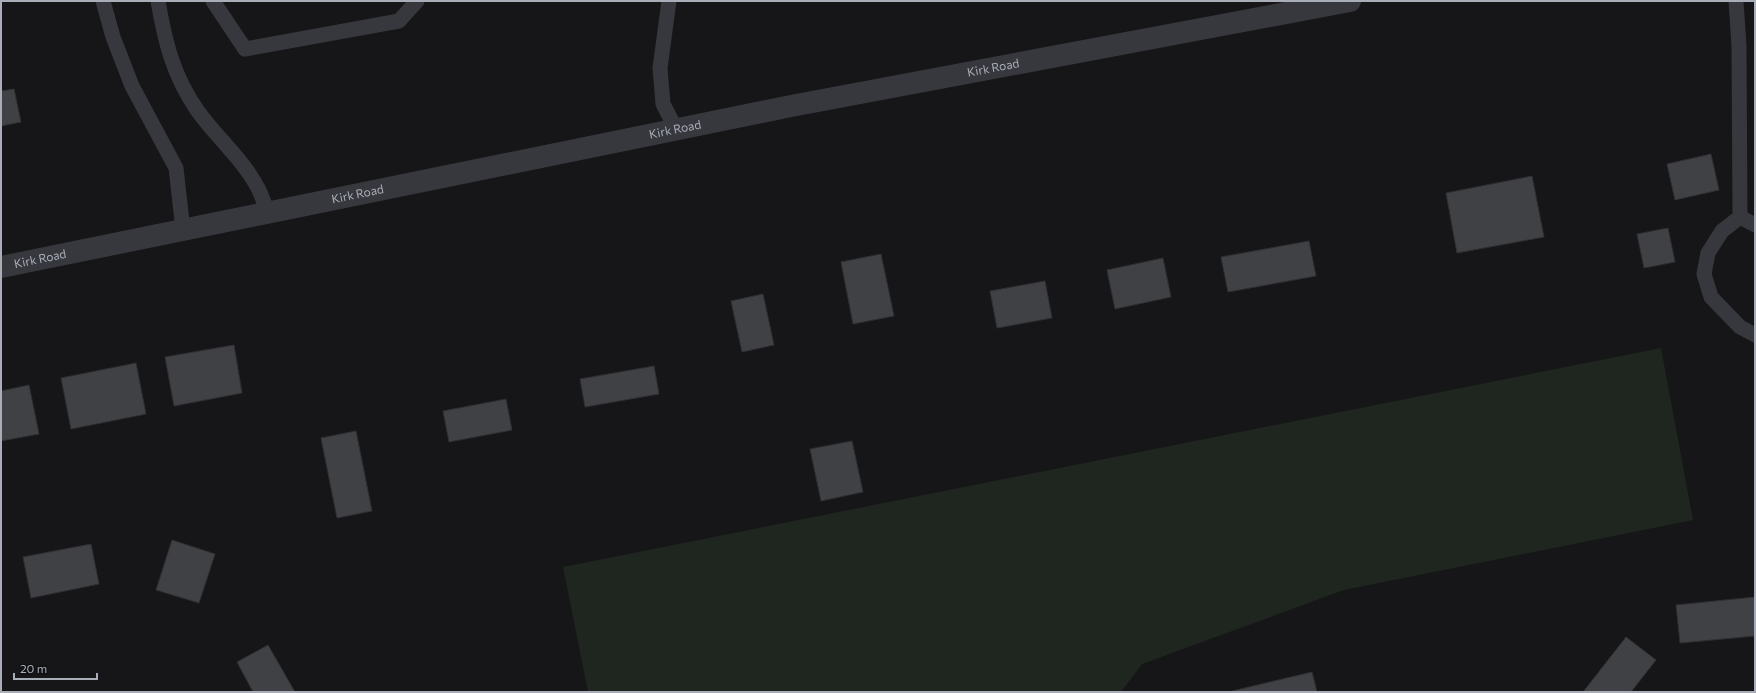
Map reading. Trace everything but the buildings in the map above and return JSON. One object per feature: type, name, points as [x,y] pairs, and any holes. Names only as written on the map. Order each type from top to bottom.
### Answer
[{"type":"street","name":"Kirk Road","points":[[1,267],[676,129],[1350,1]]},
{"type":"lane","points":[[103,1],[113,37],[132,86],[176,168],[183,230]]},
{"type":"lane","points":[[158,1],[164,38],[178,79],[197,110],[244,166],[259,190],[268,213]]},
{"type":"lane","points":[[213,1],[245,49],[399,21],[405,7],[417,1]]},
{"type":"lane","points":[[669,1],[660,68],[663,104],[676,129]]},
{"type":"lane","points":[[1736,1],[1739,46],[1740,216]]},
{"type":"lane","points":[[1740,216],[1755,225]]},
{"type":"lane","points":[[1740,216],[1722,231],[1708,253],[1704,274],[1711,297],[1740,327],[1755,335]]},
{"type":"shaded area","points":[[1661,348],[1693,520],[1344,590],[1142,664],[1121,692],[588,692],[563,567]]}]
